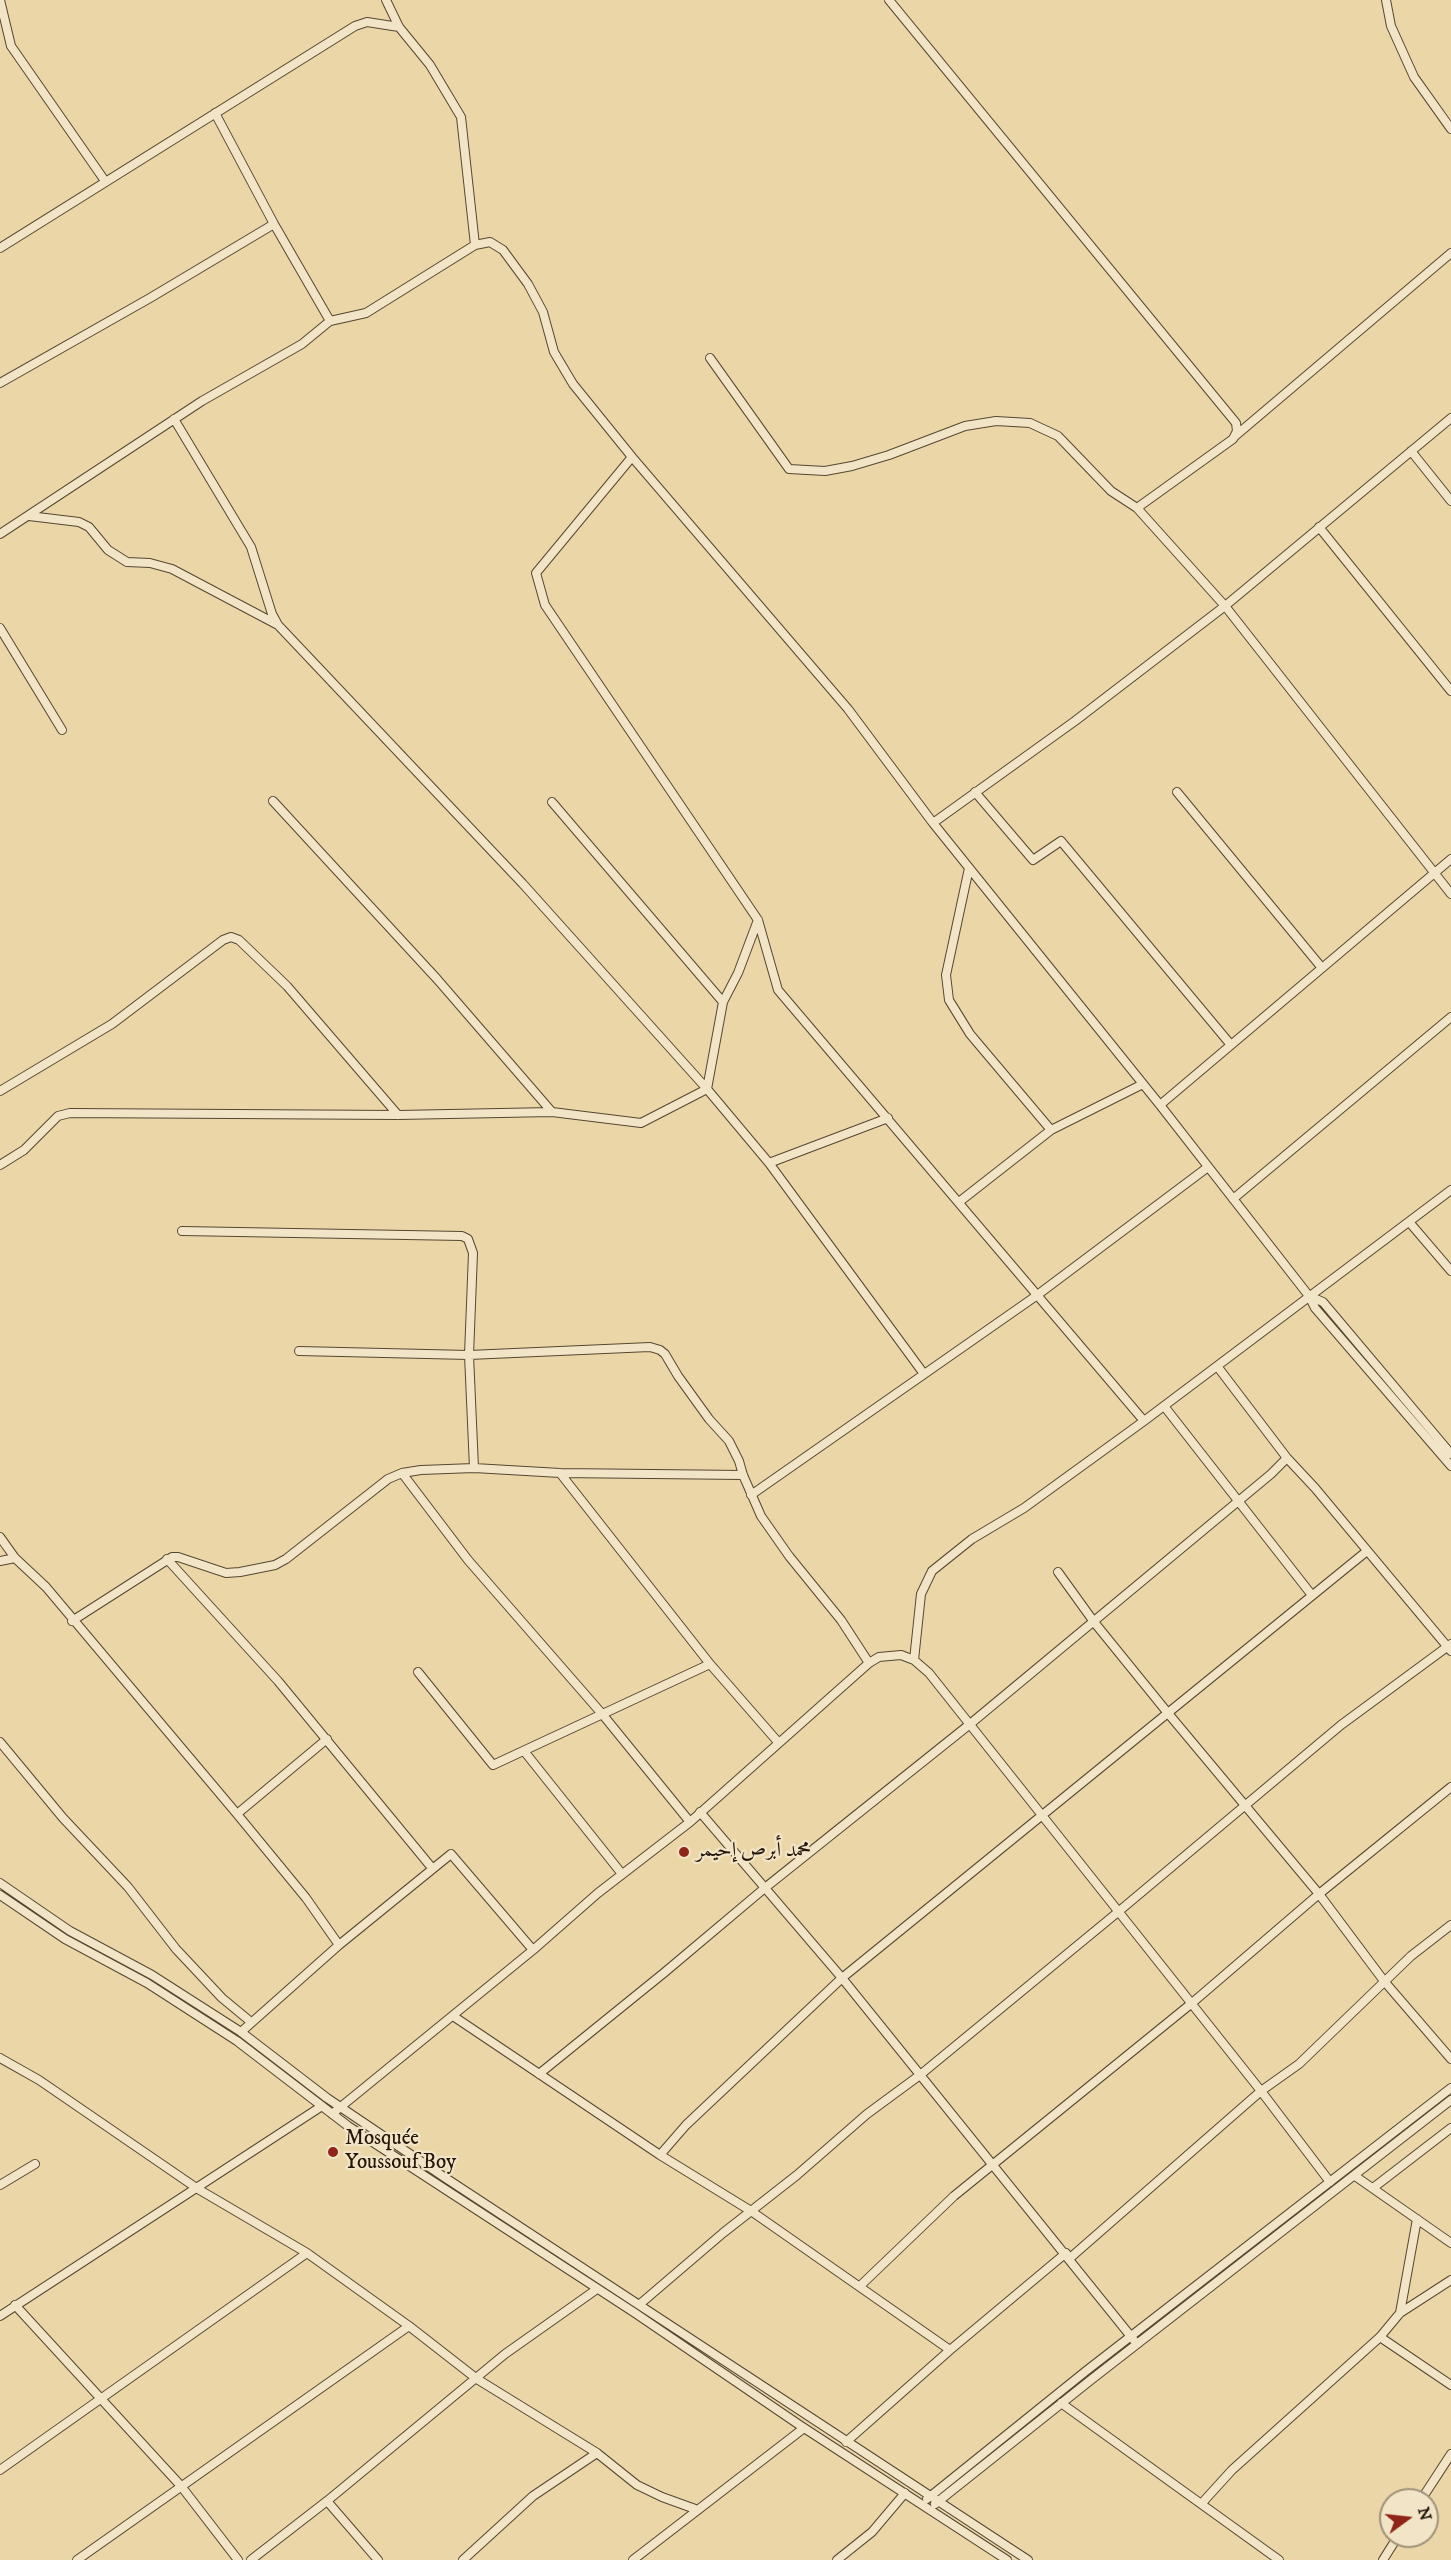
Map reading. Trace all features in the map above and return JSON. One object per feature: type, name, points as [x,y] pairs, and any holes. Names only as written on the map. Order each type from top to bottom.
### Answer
[{"type":"street","points":[[0,0],[11,46],[105,181]]},
{"type":"street","points":[[386,0],[399,27],[430,65],[461,117],[475,245]]},
{"type":"street","points":[[889,0],[1236,423],[1237,431],[1233,439]]},
{"type":"street","points":[[1386,0],[1391,26],[1414,77],[1451,129]]},
{"type":"street","points":[[0,248],[355,26],[367,22],[399,27]]},
{"type":"street","points":[[215,113],[274,224],[330,321]]},
{"type":"street","points":[[0,383],[274,224]]},
{"type":"street","points":[[0,534],[174,419],[302,344],[330,321],[366,313],[475,245],[490,242],[503,250],[528,284],[543,312],[554,352],[573,384],[632,457],[848,709],[933,823],[1209,1167],[1309,1296],[1315,1308],[1451,1466]]},
{"type":"street","points":[[1137,508],[1233,439],[1451,253]]},
{"type":"street","points":[[710,358],[789,469],[825,471],[852,466],[965,426],[996,421],[1030,423],[1058,436],[1112,491],[1137,508],[1225,606],[1451,894]]},
{"type":"street","points":[[933,823],[1075,721],[1225,606],[1451,418]]},
{"type":"street","points":[[174,419],[251,547],[272,614],[278,625],[523,884],[706,1089],[769,1163],[924,1374]]},
{"type":"street","points":[[1411,452],[1451,501]]},
{"type":"street","points":[[632,457],[536,573],[545,605],[758,920],[778,990],[1144,1422]]},
{"type":"street","points":[[28,516],[79,522],[89,527],[108,550],[127,562],[150,563],[172,569],[278,625]]},
{"type":"street","points":[[1319,527],[1451,691]]},
{"type":"street","points":[[0,628],[62,730]]},
{"type":"street","points":[[975,792],[1033,860],[1061,841],[1231,1045]]},
{"type":"street","points":[[1177,792],[1322,968]]},
{"type":"street","points":[[273,801],[437,979],[552,1112]]},
{"type":"street","points":[[552,802],[723,1002]]},
{"type":"street","points":[[1160,1105],[1451,859]]},
{"type":"street","points":[[969,868],[946,975],[949,1000],[970,1034],[1051,1130]]},
{"type":"street","points":[[706,1089],[723,1002],[738,973],[758,920]]},
{"type":"street","points":[[0,1091],[112,1024],[223,940],[231,937],[239,940],[287,986],[398,1115]]},
{"type":"street","points":[[1233,1198],[1451,1017]]},
{"type":"street","points":[[959,1202],[1051,1130],[1143,1084]]},
{"type":"street","points":[[0,1165],[24,1150],[58,1116],[70,1113],[398,1115],[552,1112],[641,1123],[706,1089]]},
{"type":"street","points":[[769,1163],[888,1118]]},
{"type":"street","points":[[751,1495],[1036,1296],[1209,1167]]},
{"type":"street","points":[[914,1660],[921,1594],[932,1571],[972,1539],[1024,1508],[1144,1422],[1451,1190]]},
{"type":"street","points":[[1410,1222],[1451,1271]]},
{"type":"street","points":[[182,1231],[462,1236],[468,1239],[473,1252],[468,1355],[474,1468]]},
{"type":"street","points":[[1309,1296],[1323,1302],[1451,1454]]},
{"type":"street","points":[[299,1351],[468,1355],[650,1347],[660,1350],[729,1441],[761,1516],[841,1620],[869,1663]]},
{"type":"street","points":[[640,2304],[867,2114],[920,2075],[1118,1912],[1341,1725],[1450,1647],[1287,1458],[1217,1366]]},
{"type":"street","points":[[1164,1406],[1311,1594]]},
{"type":"street","points":[[539,2074],[1094,1622],[1287,1458]]},
{"type":"street","points":[[72,1621],[167,1559],[178,1557],[226,1573],[275,1565],[286,1559],[388,1479],[402,1473],[474,1468],[560,1473],[743,1475]]},
{"type":"street","points":[[402,1473],[468,1560],[603,1715],[690,1822]]},
{"type":"street","points":[[560,1473],[710,1664],[778,1742]]},
{"type":"street","points":[[0,1537],[15,1558],[46,1587],[72,1621],[237,1814],[306,1898],[339,1945]]},
{"type":"street","points":[[660,2155],[686,2125],[842,1978],[1311,1594],[1367,1551]]},
{"type":"street","points":[[0,1561],[15,1558]]},
{"type":"street","points":[[167,1559],[327,1739],[432,1868]]},
{"type":"street","points":[[1058,1572],[1094,1622],[1318,1894],[1384,1981],[1451,2059]]},
{"type":"street","points":[[332,2114],[533,1950],[622,1874],[690,1822],[869,1663],[879,1657],[901,1655],[914,1660],[929,1673],[1262,2091],[1330,2182]]},
{"type":"street","points":[[418,1672],[494,1765],[710,1664]]},
{"type":"street","points":[[237,1814],[327,1739]]},
{"type":"street","points":[[0,1742],[63,1818],[128,1887],[176,1949],[222,1998],[251,2022]]},
{"type":"street","points":[[524,1751],[622,1874]]},
{"type":"street","points":[[860,2286],[946,2203],[1191,2003],[1318,1894],[1451,1787]]},
{"type":"street","points":[[700,1812],[842,1978],[1068,2255],[1134,2340]]},
{"type":"street","points":[[241,2032],[339,1945],[451,1854],[533,1950]]},
{"type":"street","points":[[0,1883],[70,1931],[152,1975],[241,2032],[341,2107],[1028,2560]]},
{"type":"street","points":[[0,1894],[65,1940],[147,1983],[237,2041],[348,2127],[1007,2560]]},
{"type":"street","points":[[846,2442],[950,2350],[1068,2255],[1262,2091],[1299,2064],[1384,1981],[1451,1924]]},
{"type":"street","points":[[453,2016],[660,2155],[751,2211],[950,2350]]},
{"type":"street","points":[[0,2058],[39,2080],[198,2189],[307,2253],[409,2326],[477,2379],[597,2453],[637,2485],[698,2510]]},
{"type":"street","points":[[930,2508],[1061,2403],[1134,2340],[1451,2088]]},
{"type":"street","points":[[921,2503],[1134,2340],[1355,2176],[1451,2100]]},
{"type":"street","points":[[0,2316],[322,2106]]},
{"type":"street","points":[[1373,2188],[1451,2128]]},
{"type":"street","points":[[0,2185],[35,2164]]},
{"type":"street","points":[[1355,2176],[1451,2243]]},
{"type":"street","points":[[1400,2313],[1417,2219]]},
{"type":"street","points":[[0,2470],[307,2253]]},
{"type":"street","points":[[1202,2503],[1232,2470],[1380,2337],[1400,2313],[1451,2280]]},
{"type":"street","points":[[251,2560],[327,2501],[505,2354],[597,2289]]},
{"type":"street","points":[[15,2305],[181,2486],[238,2560]]},
{"type":"street","points":[[76,2560],[409,2326]]},
{"type":"street","points":[[1380,2337],[1451,2385]]},
{"type":"street","points":[[1061,2403],[1279,2560]]},
{"type":"street","points":[[633,2560],[804,2428]]},
{"type":"street","points":[[463,2560],[532,2496],[597,2453]]},
{"type":"street","points":[[1429,2488],[1451,2454]]},
{"type":"street","points":[[837,2560],[872,2532],[905,2493]]},
{"type":"street","points":[[327,2501],[378,2560]]},
{"type":"place","name":"محمد أبرص إحيمر","points":[[684,1852]]},
{"type":"place","name":"Mosquée Youssouf Boy","points":[[333,2152]]}]
